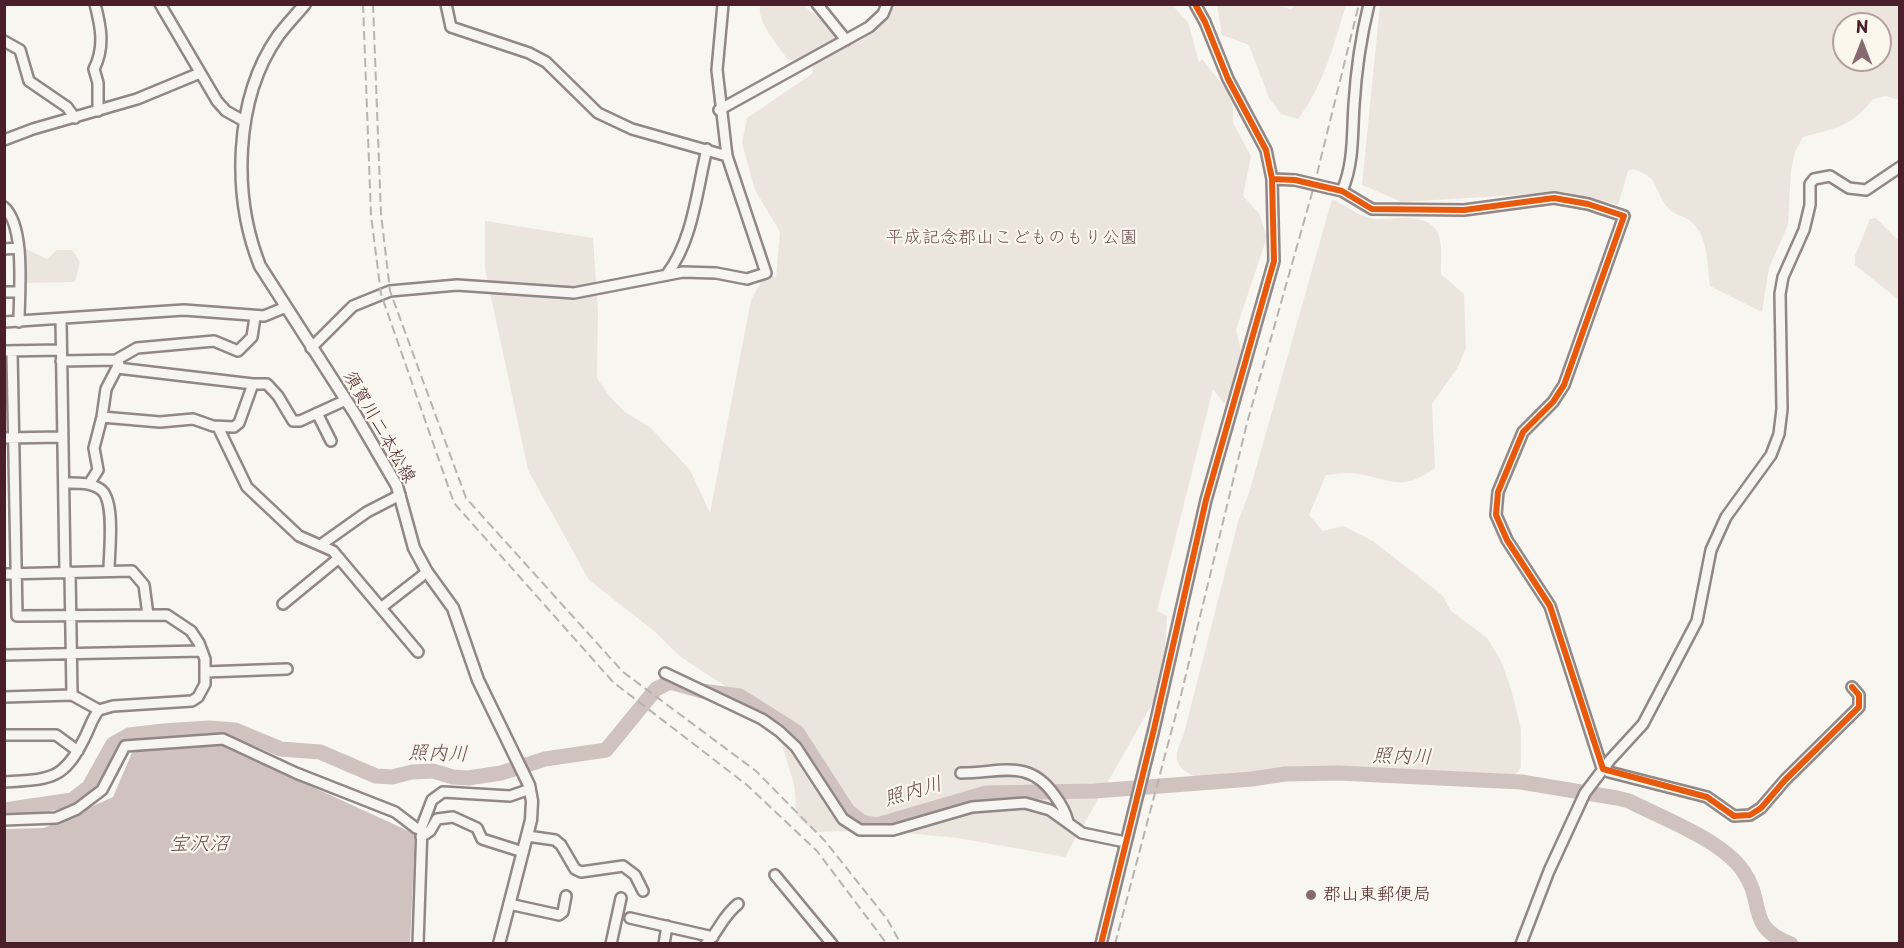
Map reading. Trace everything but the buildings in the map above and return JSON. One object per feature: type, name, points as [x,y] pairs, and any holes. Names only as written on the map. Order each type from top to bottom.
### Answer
[{"type":"main road","name":"須賀川二本松線","points":[[305,4],[278,36],[265,60],[244,122],[242,162],[244,202],[251,244],[260,266],[377,450],[400,495],[414,548],[427,572],[453,608],[478,680],[528,784],[532,812],[499,944]]},
{"type":"street","points":[[95,4],[102,38],[99,59],[94,69],[98,83],[98,111]]},
{"type":"street","points":[[160,4],[221,107],[244,122]]},
{"type":"street","points":[[446,4],[451,27],[529,53],[546,62],[598,113],[650,135],[727,156]]},
{"type":"street","points":[[311,348],[353,306],[390,291],[457,285],[574,293],[667,274],[716,273],[751,279],[766,273],[727,156],[719,110],[717,53],[723,4]]},
{"type":"street","points":[[817,4],[846,40]]},
{"type":"street","points":[[719,110],[869,27],[883,14],[887,4]]},
{"type":"street","points":[[1101,944],[1206,500],[1274,261],[1272,179],[1266,150],[1228,79],[1205,22],[1195,4]]},
{"type":"street","points":[[1342,191],[1350,168],[1356,86],[1362,35],[1369,4]]},
{"type":"street","points":[[4,41],[20,50],[29,81],[67,107],[75,118]]},
{"type":"street","points":[[4,140],[33,129],[136,99],[201,73]]},
{"type":"street","points":[[667,274],[675,263],[686,237],[707,149]]},
{"type":"street","points":[[1521,944],[1549,871],[1586,793],[1603,769],[1643,724],[1700,614],[1708,561],[1717,537],[1726,517],[1771,455],[1779,434],[1782,409],[1780,294],[1808,214],[1810,184],[1814,179],[1830,176],[1849,188],[1866,190],[1899,167]]},
{"type":"street","points":[[1272,179],[1295,180],[1342,191],[1372,209],[1464,210],[1554,198],[1588,204],[1624,216],[1564,385],[1553,402],[1523,432],[1497,492],[1495,506],[1503,534],[1550,606],[1603,769]]},
{"type":"street","points":[[4,207],[13,219],[18,248],[20,322]]},
{"type":"street","points":[[4,249],[18,248]]},
{"type":"street","points":[[4,292],[19,292]]},
{"type":"street","points":[[4,322],[184,310],[255,317],[264,316],[286,307]]},
{"type":"street","points":[[89,484],[98,470],[94,448],[106,389],[121,359],[137,348],[214,340],[238,351],[252,337],[255,317]]},
{"type":"street","points":[[62,319],[64,483],[72,695]]},
{"type":"street","points":[[4,697],[72,695],[99,710],[113,706],[192,701],[202,691],[205,672],[202,651],[191,631],[167,615],[17,616],[17,574],[10,525],[8,351],[62,350]]},
{"type":"street","points":[[62,361],[121,359]]},
{"type":"street","points":[[117,368],[267,384],[278,396],[293,421],[300,421],[346,400]]},
{"type":"street","points":[[102,417],[160,422],[193,419],[218,427],[234,427],[239,423],[253,384]]},
{"type":"street","points":[[317,412],[332,441]]},
{"type":"street","points":[[218,427],[247,487],[299,536],[322,544],[339,558],[418,652]]},
{"type":"street","points":[[9,438],[63,437]]},
{"type":"street","points":[[64,483],[89,484],[99,488],[110,501],[109,570]]},
{"type":"street","points":[[322,544],[360,516],[400,495]]},
{"type":"street","points":[[283,604],[339,558]]},
{"type":"street","points":[[4,574],[132,571],[141,579],[146,594],[147,615]]},
{"type":"street","points":[[382,607],[427,572]]},
{"type":"street","points":[[4,655],[202,651]]},
{"type":"street","points":[[205,672],[287,669]]},
{"type":"street","points":[[665,673],[762,719],[779,731],[796,747],[843,819],[860,830],[893,830],[972,807],[1025,804],[1043,807],[1082,833],[1125,842]]},
{"type":"street","points":[[1603,769],[1707,797],[1734,816],[1750,815],[1759,810],[1785,780],[1858,707],[1858,696],[1852,687]]},
{"type":"street","points":[[4,782],[58,774],[68,768],[99,710]]},
{"type":"street","points":[[4,735],[56,735],[78,751]]},
{"type":"street","points":[[4,820],[56,818],[77,809],[102,790],[125,746],[223,739],[296,773],[395,812],[422,833]]},
{"type":"street","points":[[961,773],[1013,771],[1036,774],[1045,781],[1058,800],[1068,822]]},
{"type":"street","points":[[418,944],[422,833],[430,802],[443,792],[510,796],[528,784]]},
{"type":"street","points":[[422,833],[430,831],[437,819],[453,817],[477,828],[482,839],[523,852]]},
{"type":"street","points":[[527,836],[555,840],[561,845],[575,868],[581,872],[623,866],[635,875],[643,891]]},
{"type":"street","points":[[776,875],[832,944]]},
{"type":"street","points":[[509,904],[559,915],[563,912],[566,896]]},
{"type":"street","points":[[610,944],[621,898]]},
{"type":"street","points":[[630,918],[668,926],[709,940],[724,915],[738,904]]},
{"type":"street","points":[[664,944],[668,926]]},
{"type":"green space","name":"平成記念郡山こどものもり公園","points":[[760,5],[803,5],[850,45],[860,41],[895,5],[1172,5],[1188,22],[1199,62],[1202,59],[1225,88],[1233,105],[1233,123],[1251,156],[1243,196],[1259,213],[1267,237],[1236,330],[1241,350],[1238,377],[1224,404],[1213,389],[1157,611],[1167,616],[1163,685],[1065,857],[958,838],[874,830],[815,832],[797,816],[794,784],[779,735],[762,710],[682,658],[654,631],[589,580],[528,470],[485,269],[485,221],[593,238],[598,311],[597,378],[610,397],[625,412],[650,427],[690,470],[710,513],[751,300],[766,273],[776,278],[780,232],[755,190],[742,143],[747,118],[813,73],[812,64],[788,60],[765,26]]},
{"type":"green space","points":[[1217,5],[1276,5],[1291,9],[1296,5],[1346,5],[1321,78],[1298,119],[1281,114],[1269,98],[1249,45],[1222,35]]},
{"type":"green space","points":[[1380,5],[1899,5],[1899,100],[1886,96],[1873,99],[1850,121],[1803,137],[1795,152],[1791,171],[1788,225],[1769,268],[1762,312],[1710,286],[1704,241],[1696,226],[1671,211],[1653,181],[1633,169],[1628,171],[1618,205],[1565,192],[1402,202],[1362,185]]},
{"type":"green space","points":[[1332,199],[1369,218],[1416,219],[1434,227],[1440,242],[1441,274],[1464,294],[1466,348],[1458,367],[1432,404],[1435,468],[1411,481],[1402,482],[1350,473],[1326,475],[1309,515],[1323,531],[1343,526],[1373,541],[1442,595],[1451,611],[1487,638],[1501,661],[1521,729],[1521,767],[1512,780],[1387,770],[1325,770],[1216,780],[1190,774],[1178,762],[1178,749],[1238,522],[1249,493]]},
{"type":"green space","points":[[1876,218],[1899,241],[1899,300],[1855,265],[1855,256],[1870,219]]},
{"type":"green space","points":[[24,248],[47,259],[57,250],[72,250],[80,262],[75,282],[21,283],[21,249]]},
{"type":"water","name":"宝沢沼","points":[[217,743],[415,834],[410,943],[5,943],[4,829],[44,828],[113,797],[134,748]]},
{"type":"waterway","name":"照内川","points":[[4,810],[72,800],[89,787],[113,744],[129,735],[163,731],[209,728],[235,730],[281,749],[320,752],[376,776],[392,777],[412,772],[433,771],[453,777],[468,778],[501,773],[545,759],[606,750],[656,689],[670,682],[702,691],[740,696],[797,732],[848,811],[862,822],[877,825],[986,793],[1095,791],[1252,779],[1285,774],[1339,773],[1521,782],[1617,798],[1629,801],[1721,849],[1743,871],[1750,883],[1758,913],[1767,930],[1791,944]]},
{"type":"railway","points":[[363,4],[371,215],[381,294],[454,503],[613,682],[747,785],[817,851],[887,944]]},
{"type":"railway","points":[[373,4],[381,214],[390,291],[466,498],[623,672],[756,771],[825,841],[887,919],[901,944]]},
{"type":"railway","points":[[1115,944],[1181,695],[1247,423],[1314,186],[1359,4]]},
{"type":"cycle path","points":[[1101,944],[1154,729],[1206,500],[1274,261],[1272,179],[1266,150],[1228,79],[1205,22],[1195,4]]},
{"type":"cycle path","points":[[1272,179],[1295,180],[1342,191],[1372,209],[1464,210],[1554,198],[1588,204],[1624,216],[1564,385],[1553,402],[1523,432],[1498,492],[1496,515],[1507,540],[1550,606],[1603,769],[1707,797],[1734,816],[1750,815],[1761,808],[1785,780],[1859,707],[1859,695],[1852,687]]},
{"type":"place","name":"郡山東郵便局","points":[[1311,895]]}]
